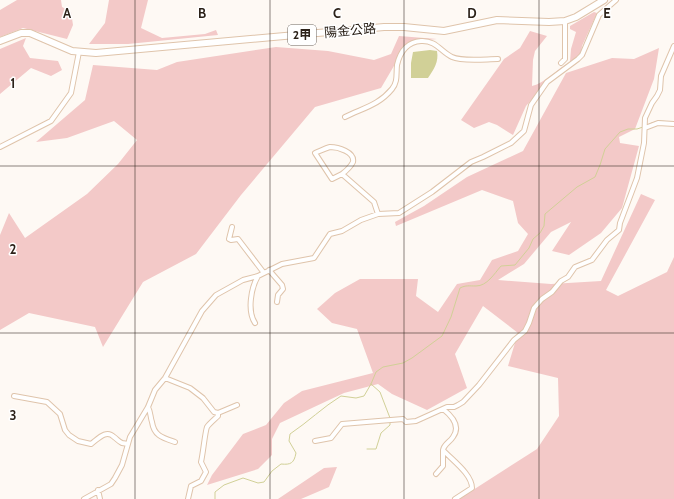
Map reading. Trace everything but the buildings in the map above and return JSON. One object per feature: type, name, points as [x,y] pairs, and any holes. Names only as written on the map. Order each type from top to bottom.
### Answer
[{"type":"main road","name":"陽金公路","points":[[0,41],[21,33],[30,33],[72,50],[96,53],[384,27],[404,27],[444,31],[497,20],[549,22],[565,21],[576,17],[604,0]]},
{"type":"street","points":[[84,499],[111,484],[115,478],[122,465],[128,444],[148,407],[155,390],[165,378],[202,311],[216,295],[243,280],[258,276],[282,264],[314,258],[330,234],[342,231],[361,220],[378,214],[399,213],[432,192],[471,162],[511,143],[518,138],[524,131],[532,105],[547,82],[578,59],[584,51],[593,26],[599,15],[616,0]]},
{"type":"street","points":[[561,63],[565,59],[565,21]]},
{"type":"street","points":[[345,117],[378,102],[385,96],[393,87],[396,80],[397,64],[403,51],[407,45],[414,42],[430,42],[452,57],[462,60],[498,59]]},
{"type":"street","points":[[315,442],[331,438],[340,427],[347,423],[392,421],[403,419],[406,422],[410,422],[427,417],[447,407],[458,406],[479,385],[514,340],[525,331],[534,308],[542,299],[568,277],[575,267],[592,260],[607,240],[619,230],[620,223],[636,178],[644,143],[645,118],[660,90],[661,76],[674,46]]},
{"type":"street","points":[[0,147],[51,121],[70,93],[79,52]]},
{"type":"street","points":[[645,126],[658,123],[674,124]]},
{"type":"street","points":[[330,147],[345,150],[353,159],[352,163],[342,174],[332,179],[315,153],[330,147]]},
{"type":"street","points":[[342,174],[374,202],[378,214]]},
{"type":"street","points":[[232,227],[229,239],[238,239],[264,273]]},
{"type":"street","points":[[269,270],[282,285],[283,289],[278,295],[277,302]]},
{"type":"street","points":[[255,323],[252,319],[250,302],[254,284],[258,276]]},
{"type":"street","points":[[165,378],[190,388],[203,398],[214,412],[218,413]]},
{"type":"street","points":[[14,396],[47,402],[60,414],[66,432],[78,441],[91,444],[103,434],[108,434],[113,435],[122,443],[128,444]]},
{"type":"street","points":[[188,499],[191,486],[201,480],[206,472],[201,462],[208,426],[218,416],[218,413],[237,405]]},
{"type":"street","points":[[148,407],[151,413],[153,426],[159,436],[175,442]]},
{"type":"street","points":[[436,474],[443,466],[444,447],[453,437],[456,428],[452,416],[443,409]]},
{"type":"street","points":[[443,450],[466,474],[471,482],[472,488],[455,499]]},
{"type":"street","points":[[98,490],[100,499]]},
{"type":"shaded area","points":[[17,0],[61,0],[62,7],[71,12],[73,25],[67,39],[23,28],[0,37],[0,10]]},
{"type":"shaded area","points":[[109,0],[148,0],[141,28],[162,38],[205,34],[216,30],[218,35],[128,44],[89,44],[105,23]]},
{"type":"shaded area","points":[[594,12],[597,13],[582,46],[581,54],[541,89],[526,106],[513,135],[489,122],[474,128],[461,120],[504,59],[520,48],[530,31],[547,36],[535,51],[533,60],[532,86],[542,82],[570,62],[571,49],[576,32],[570,29],[570,26]]},
{"type":"shaded area","points":[[399,36],[437,39],[408,42],[381,88],[315,107],[241,195],[196,254],[143,282],[103,347],[95,327],[29,313],[0,330],[0,235],[9,213],[25,238],[87,194],[118,164],[137,140],[114,121],[67,138],[36,142],[85,100],[93,65],[157,70],[177,62],[276,47],[328,51],[374,60],[391,54]]},
{"type":"shaded area","points":[[26,38],[23,46],[30,58],[58,61],[62,70],[51,76],[31,68],[0,94],[0,49]]},
{"type":"shaded area","points":[[659,48],[654,79],[635,129],[619,137],[620,143],[639,146],[622,208],[601,233],[569,255],[552,251],[571,222],[551,232],[524,264],[498,280],[551,284],[601,281],[641,194],[655,200],[606,290],[618,296],[667,272],[674,257],[674,499],[459,499],[537,449],[559,416],[558,378],[508,366],[518,333],[483,306],[455,354],[467,388],[427,410],[392,394],[378,384],[344,393],[280,423],[272,439],[272,455],[258,469],[207,485],[212,475],[243,434],[266,425],[284,403],[302,391],[373,373],[357,329],[332,323],[317,309],[335,293],[360,279],[418,279],[416,296],[438,312],[457,284],[480,280],[492,260],[518,251],[528,234],[518,223],[513,201],[482,190],[396,226],[395,222],[424,206],[467,177],[523,151],[566,73],[612,58],[634,59]]},
{"type":"shaded area","points":[[430,50],[437,51],[437,62],[428,78],[411,78],[413,52]]},
{"type":"shaded area","points":[[337,467],[329,487],[301,499],[278,499],[324,468]]},
{"type":"waterway","points":[[649,124],[658,121],[674,122]]},
{"type":"waterway","points":[[215,499],[215,492],[224,485],[243,478],[258,483],[264,482],[272,471],[281,464],[292,463],[296,453],[289,441],[290,434],[341,396],[356,398],[364,396],[376,372],[383,367],[403,363],[442,336],[451,317],[460,288],[484,284],[501,266],[515,265],[529,248],[533,239],[540,233],[544,226],[545,214],[577,187],[595,177],[605,149],[620,132],[628,129],[643,127]]},
{"type":"waterway","points":[[371,384],[380,392],[390,418]]},
{"type":"waterway","points":[[367,449],[376,449],[381,433],[390,425],[390,422]]}]
